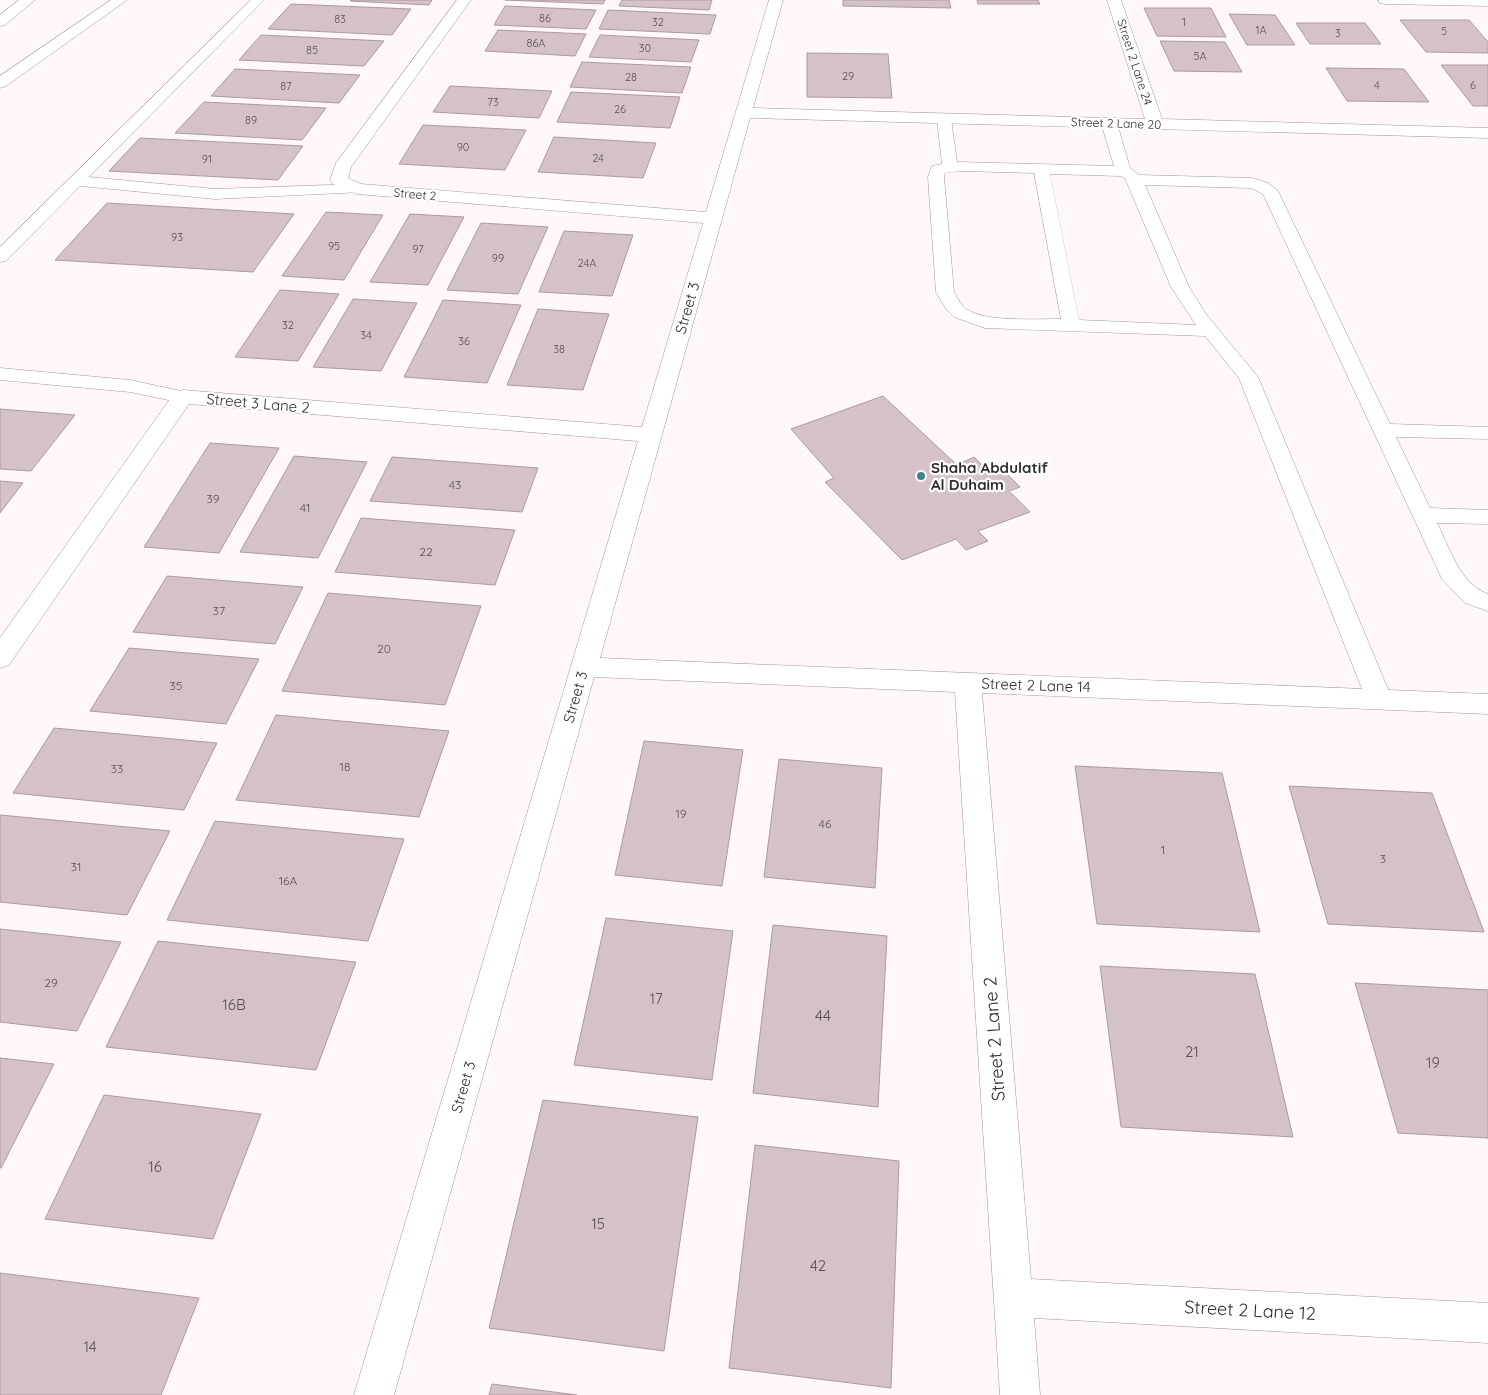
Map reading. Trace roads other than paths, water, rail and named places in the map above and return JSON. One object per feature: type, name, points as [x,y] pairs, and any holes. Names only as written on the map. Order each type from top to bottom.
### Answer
[{"type":"main road","points":[[0,22],[28,0]]},
{"type":"main road","points":[[0,83],[120,0]]},
{"type":"main road","points":[[357,189],[339,180],[342,167],[464,0]]},
{"type":"main road","name":"Street 3","points":[[374,1395],[776,0]]},
{"type":"main road","name":"Street 2 Lane 24","points":[[1114,0],[1155,124]]},
{"type":"main road","points":[[1385,0],[1488,2]]},
{"type":"main road","name":"Street 2 Lane 20","points":[[743,113],[1488,133]]},
{"type":"main road","name":"Street 2","points":[[357,189],[713,218]]},
{"type":"main road","points":[[0,658],[183,397]]},
{"type":"main road","name":"Street 3 Lane 2","points":[[183,397],[650,435]]},
{"type":"main road","name":"Street 2 Lane 14","points":[[584,666],[1488,704]]},
{"type":"main road","name":"Street 2 Lane 2","points":[[968,682],[1020,1395]]},
{"type":"main road","name":"Street 2 Lane 12","points":[[1013,1297],[1488,1323]]},
{"type":"lane","points":[[0,257],[258,0]]},
{"type":"lane","points":[[944,119],[950,166]]},
{"type":"lane","points":[[1109,123],[1129,176],[1180,288],[1210,331],[1248,377],[1379,700]]},
{"type":"lane","points":[[1210,331],[985,322],[966,317],[952,307],[945,292],[936,177],[938,169],[950,166],[1041,169],[1252,183],[1270,191],[1453,578],[1473,597],[1488,602]]},
{"type":"lane","points":[[1041,169],[1071,326]]},
{"type":"lane","points":[[76,181],[215,194],[357,189]]},
{"type":"lane","points":[[0,374],[130,386],[183,397]]},
{"type":"lane","points":[[1383,430],[1488,433]]},
{"type":"lane","points":[[1423,515],[1488,517]]},
{"type":"place","name":"Shaha Abdulatif Al Duhaim","points":[[921,476]]}]
